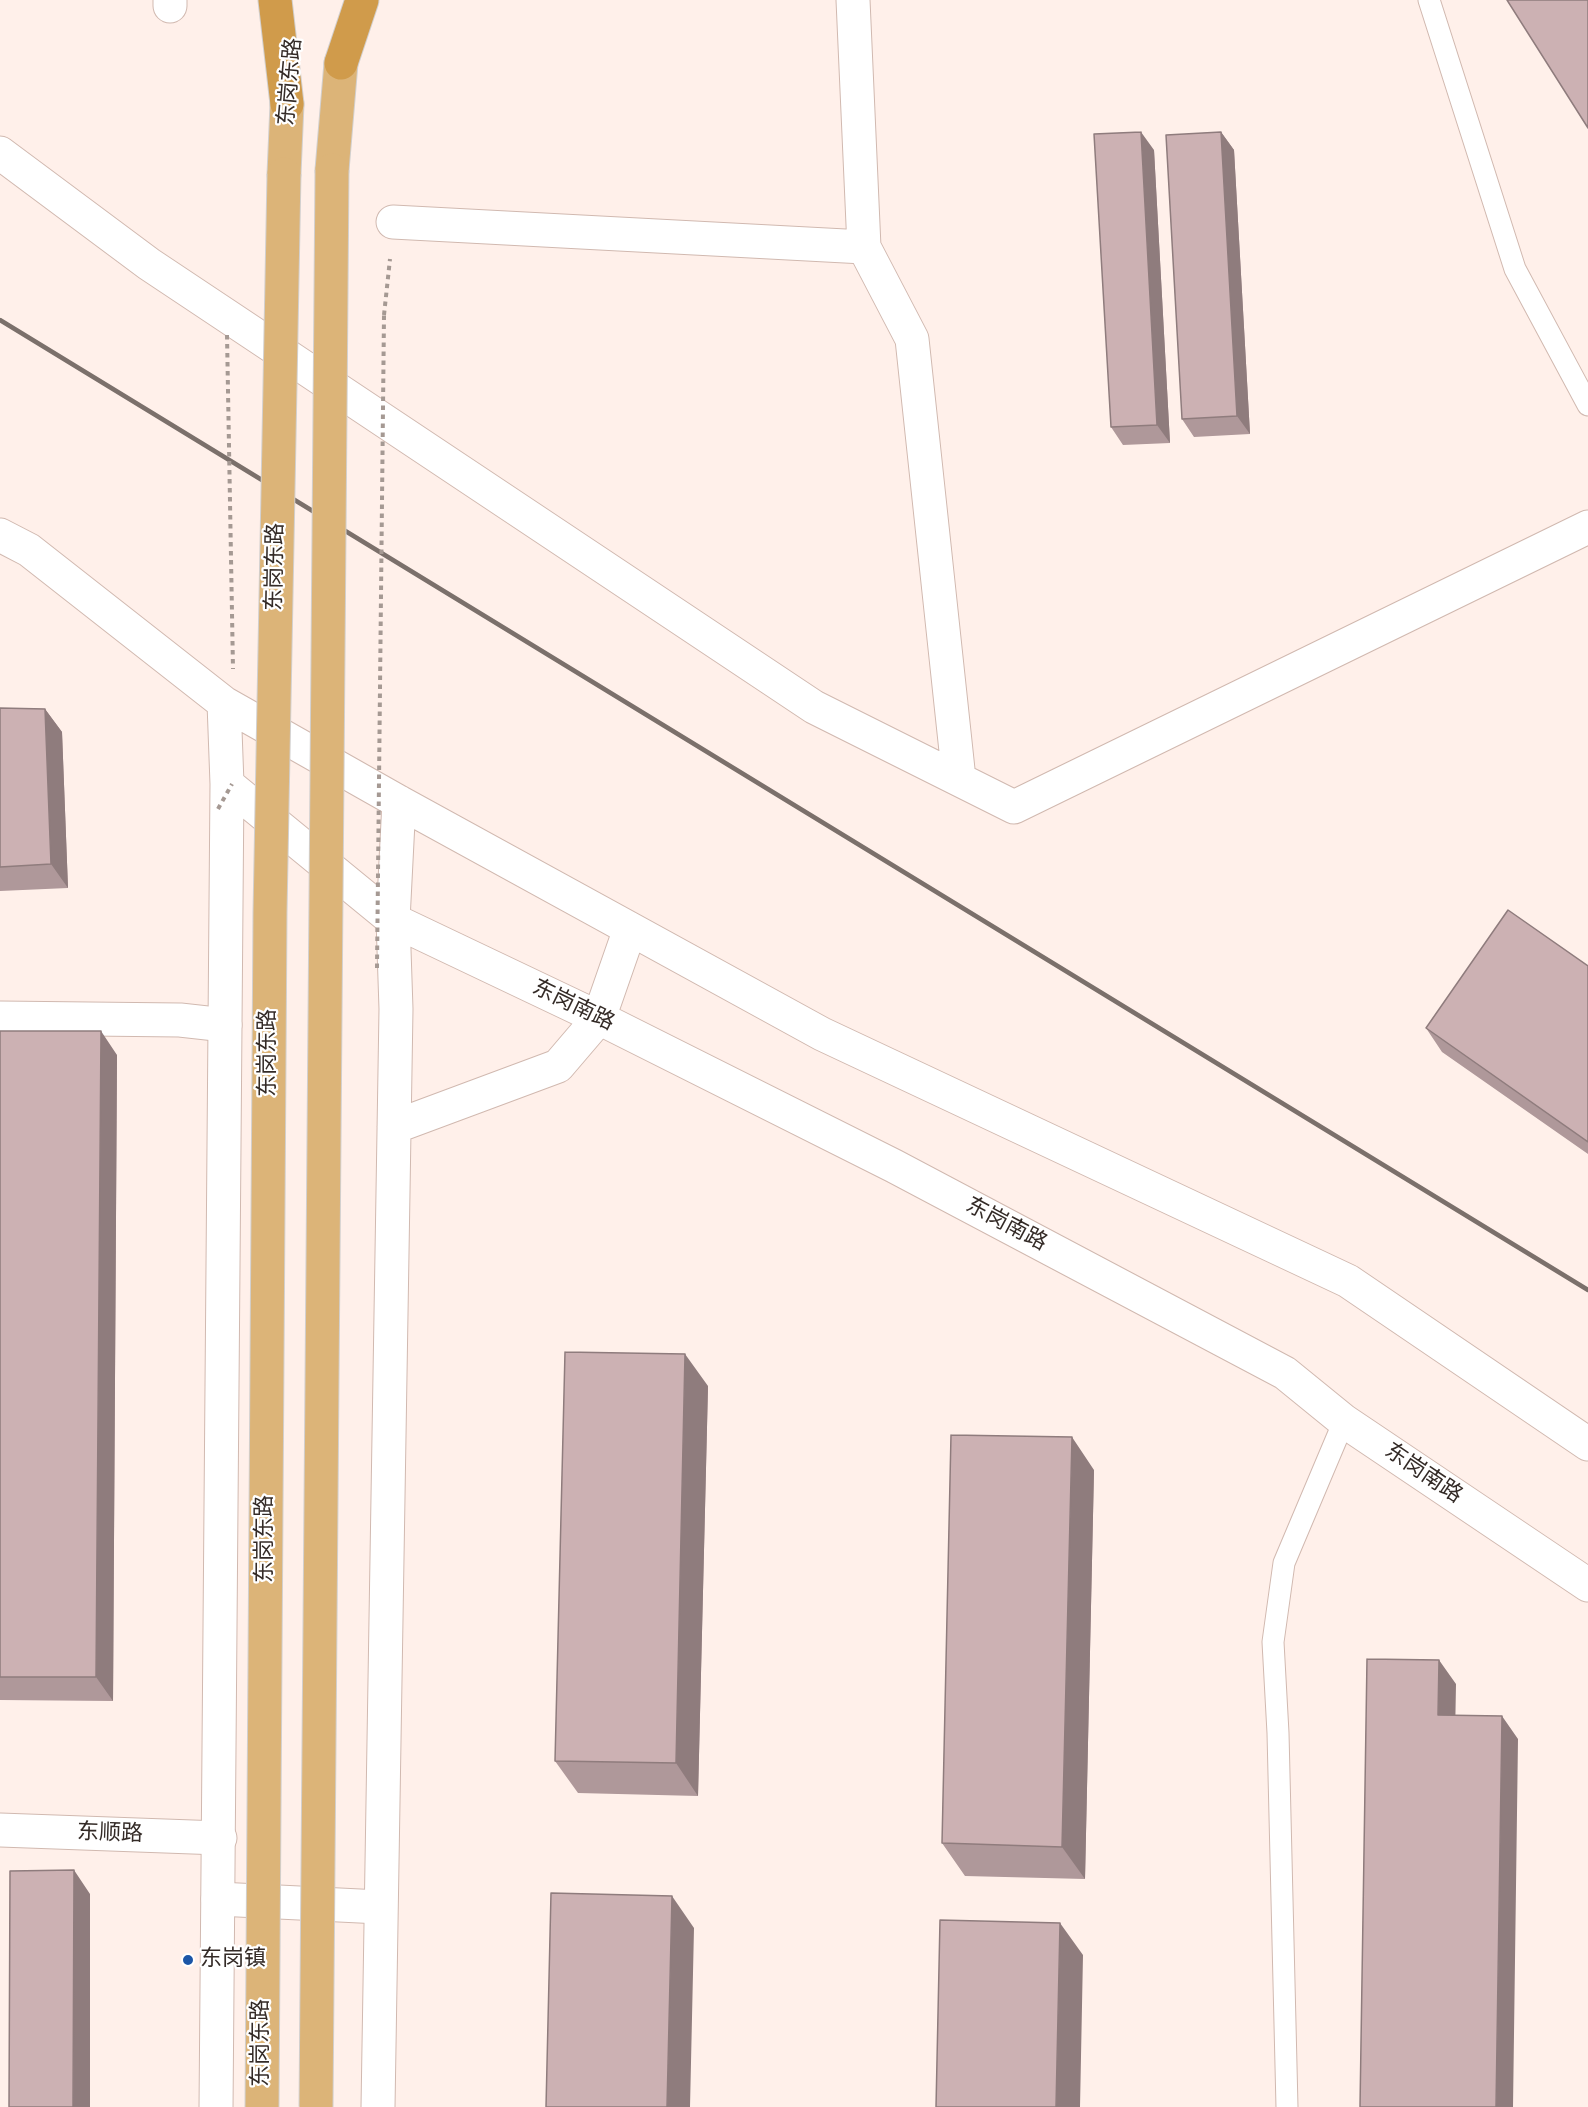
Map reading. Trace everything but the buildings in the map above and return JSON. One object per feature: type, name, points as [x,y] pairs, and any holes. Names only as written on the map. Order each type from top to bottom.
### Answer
[{"type":"highway","points":[[275,0],[287,104]]},
{"type":"highway","name":"东岗东路","points":[[287,104],[299,0]]},
{"type":"highway","name":"东岗东路","points":[[341,63],[342,0]]},
{"type":"highway","points":[[341,63],[362,0]]},
{"type":"main road","name":"东岗东路","points":[[316,2107],[332,170],[341,63]]},
{"type":"main road","name":"东岗东路","points":[[262,2107],[270,923],[287,104]]},
{"type":"street","points":[[853,0],[864,247],[912,339],[959,779]]},
{"type":"street","points":[[0,153],[148,264],[814,707],[1014,807],[1588,527]]},
{"type":"street","points":[[393,222],[864,247]]},
{"type":"street","points":[[0,535],[29,550],[224,704],[822,1034],[1348,1281],[1588,1444]]},
{"type":"street","points":[[216,2107],[227,790],[224,704]]},
{"type":"street","name":"东岗南路","points":[[227,790],[393,920],[599,1018],[894,1166],[1285,1373],[1344,1421],[1588,1584]]},
{"type":"street","points":[[378,2107],[396,1010],[393,920],[399,802]]},
{"type":"street","points":[[394,1127],[558,1066],[599,1018],[630,929]]},
{"type":"street","points":[[0,1018],[180,1020],[225,1025]]},
{"type":"street","name":"东顺路","points":[[0,1830],[220,1838]]},
{"type":"street","points":[[218,1899],[380,1907]]},
{"type":"lane","points":[[1429,0],[1515,269],[1588,405]]},
{"type":"lane","points":[[1287,2107],[1278,1732],[1273,1642],[1284,1563],[1344,1421]]},
{"type":"path","points":[[377,968],[384,315],[393,222]]},
{"type":"path","points":[[227,334],[233,670]]},
{"type":"railway","points":[[0,320],[1588,1290]]},
{"type":"place","name":"东岗镇","points":[[188,1960]]}]
